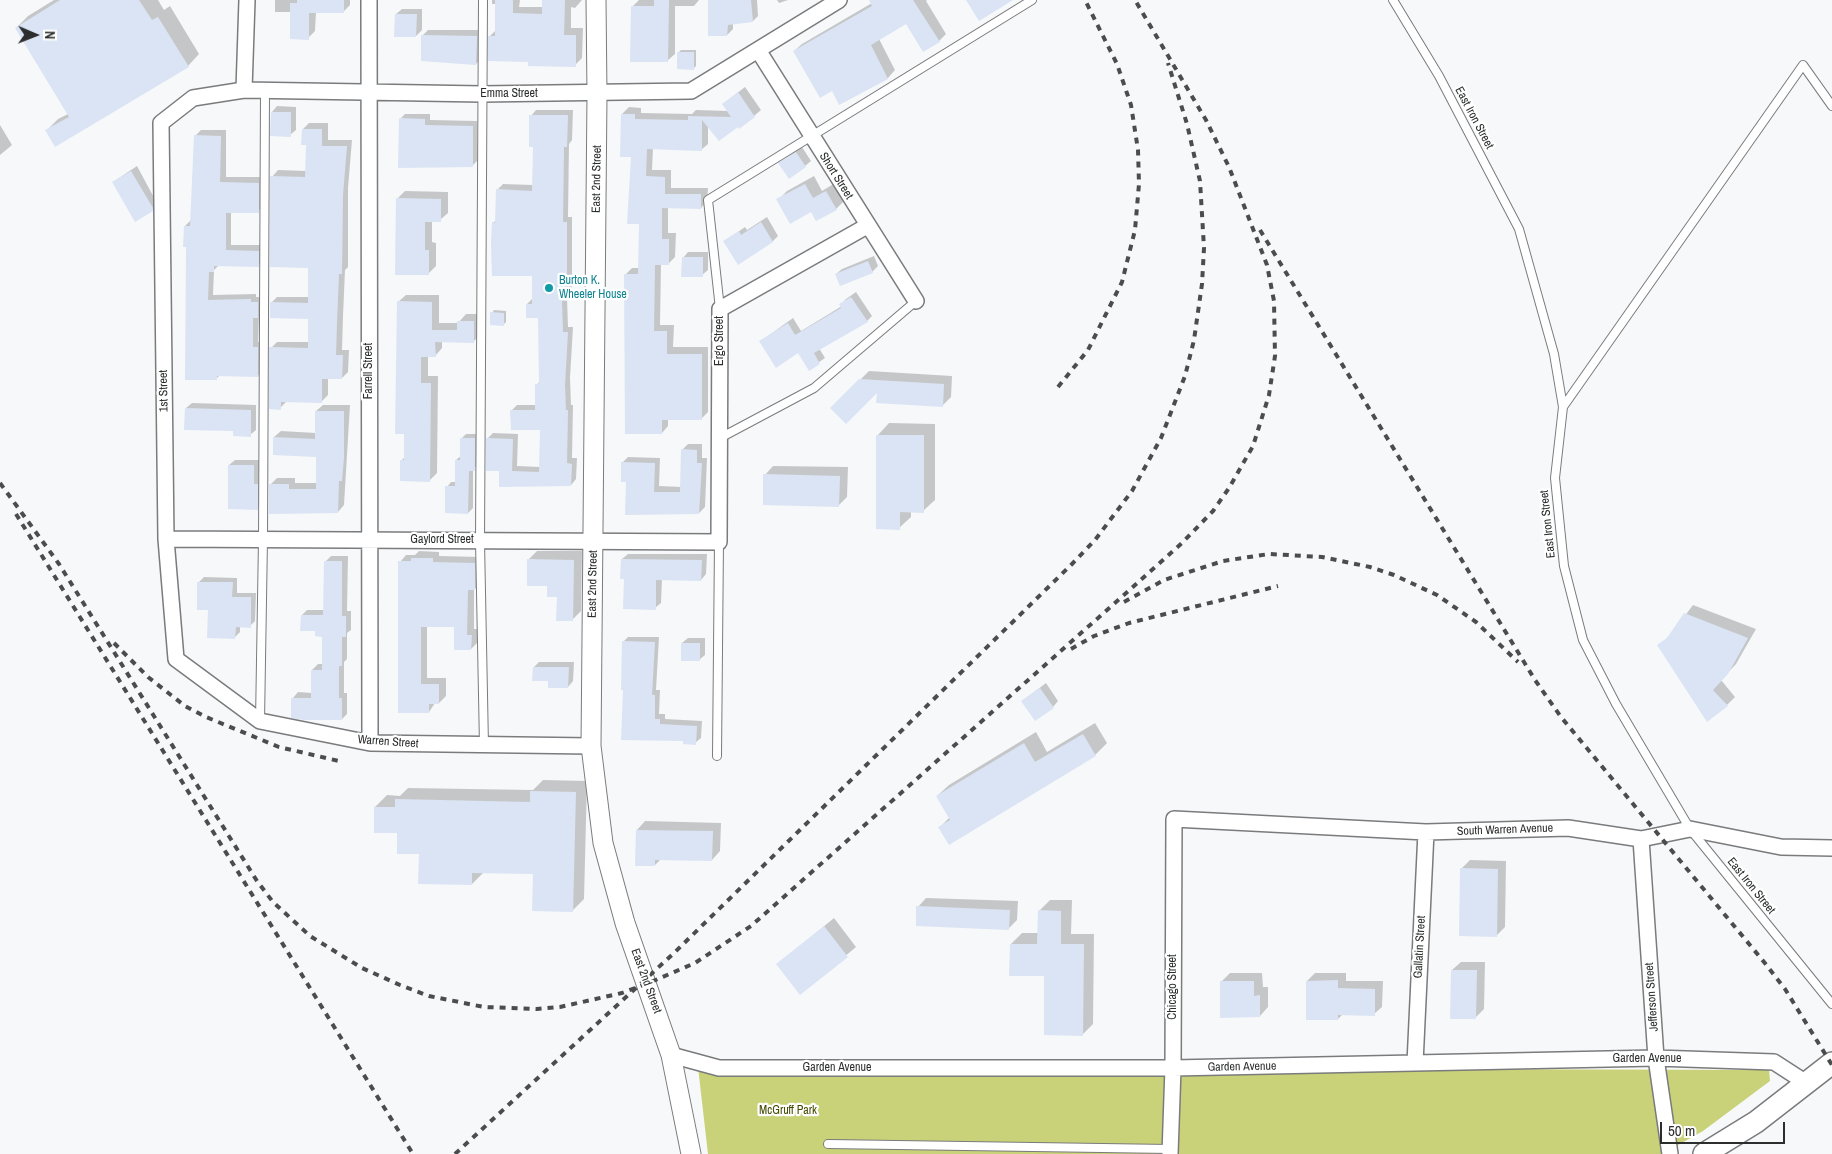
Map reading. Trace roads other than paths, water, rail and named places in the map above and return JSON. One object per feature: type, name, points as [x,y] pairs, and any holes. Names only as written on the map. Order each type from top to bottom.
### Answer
[{"type":"main road","points":[[1704,1154],[1756,1122],[1808,1084],[1832,1063]]},
{"type":"street","points":[[244,90],[246,0]]},
{"type":"street","name":"Farrell Street","points":[[369,0],[370,743]]},
{"type":"street","name":"East 2nd Street","points":[[596,0],[597,94],[591,746],[603,843],[612,883],[671,1055],[691,1154]]},
{"type":"street","name":"Emma Street","points":[[161,123],[193,98],[244,90],[482,94],[597,94],[691,91],[839,0]]},
{"type":"street","name":"Short Street","points":[[758,50],[867,226],[916,301]]},
{"type":"street","name":"1st Street","points":[[161,123],[166,539],[176,659]]},
{"type":"street","name":"Ergo Street","points":[[719,542],[720,309],[867,226]]},
{"type":"street","name":"Gaylord Street","points":[[166,539],[719,542]]},
{"type":"street","name":"Warren Street","points":[[176,659],[260,720],[370,743],[591,746]]},
{"type":"street","name":"South Warren Avenue","points":[[1174,820],[1426,832],[1568,828],[1641,839],[1690,829],[1781,847],[1832,848]]},
{"type":"street","name":"Chicago Street","points":[[1170,1151],[1173,1068],[1174,820]]},
{"type":"street","name":"Gallatin Street","points":[[1415,1063],[1426,832]]},
{"type":"street","name":"Jefferson Street","points":[[1641,839],[1656,1058],[1670,1154]]},
{"type":"street","name":"Garden Avenue","points":[[671,1055],[719,1068],[1173,1068],[1656,1058],[1774,1062],[1808,1084]]},
{"type":"lane","points":[[483,0],[480,541],[484,746]]},
{"type":"lane","points":[[720,309],[708,200],[810,135],[1032,0]]},
{"type":"lane","name":"East Iron Street","points":[[1393,0],[1439,76],[1519,229],[1554,354],[1562,407],[1555,478],[1564,566],[1583,640],[1616,704],[1690,829],[1832,1004]]},
{"type":"lane","points":[[1562,407],[1802,65],[1832,106]]},
{"type":"lane","points":[[260,720],[263,539],[265,91]]},
{"type":"lane","points":[[720,438],[814,388],[916,301]]},
{"type":"lane","points":[[717,756],[719,542]]},
{"type":"lane","points":[[828,1144],[1170,1151]]},
{"type":"railway","points":[[1058,387],[1088,350],[1122,282],[1135,230],[1139,184],[1138,150],[1131,105],[1117,64],[1085,0]]},
{"type":"railway","points":[[0,483],[59,564],[257,881],[273,902],[310,936],[362,968],[400,985],[429,996],[484,1007],[537,1009],[560,1007],[622,993],[651,982],[695,963],[751,926],[1125,594],[1182,543],[1213,511],[1229,488],[1253,446],[1269,395],[1275,356],[1274,301],[1267,265],[1229,167],[1206,120],[1135,0]]},
{"type":"railway","points":[[455,1154],[674,953],[1072,564],[1095,540],[1132,491],[1161,438],[1185,376],[1194,340],[1202,284],[1204,248],[1200,181],[1187,124],[1168,63]]},
{"type":"railway","points":[[1260,230],[1535,680],[1561,717],[1785,989],[1832,1065]]},
{"type":"railway","points":[[16,514],[413,1154]]},
{"type":"railway","points":[[1124,602],[1164,580],[1223,561],[1269,554],[1322,557],[1370,567],[1394,575],[1437,595],[1476,622],[1518,662]]},
{"type":"railway","points":[[1071,649],[1094,636],[1129,623],[1278,586]]},
{"type":"railway","points":[[114,643],[148,677],[185,706],[206,717],[279,747],[343,762]]},
{"type":"place","name":"Burton K. Wheeler House","points":[[549,288]]},
{"type":"park label","name":"McGruff Park","points":[[788,1111]]}]
